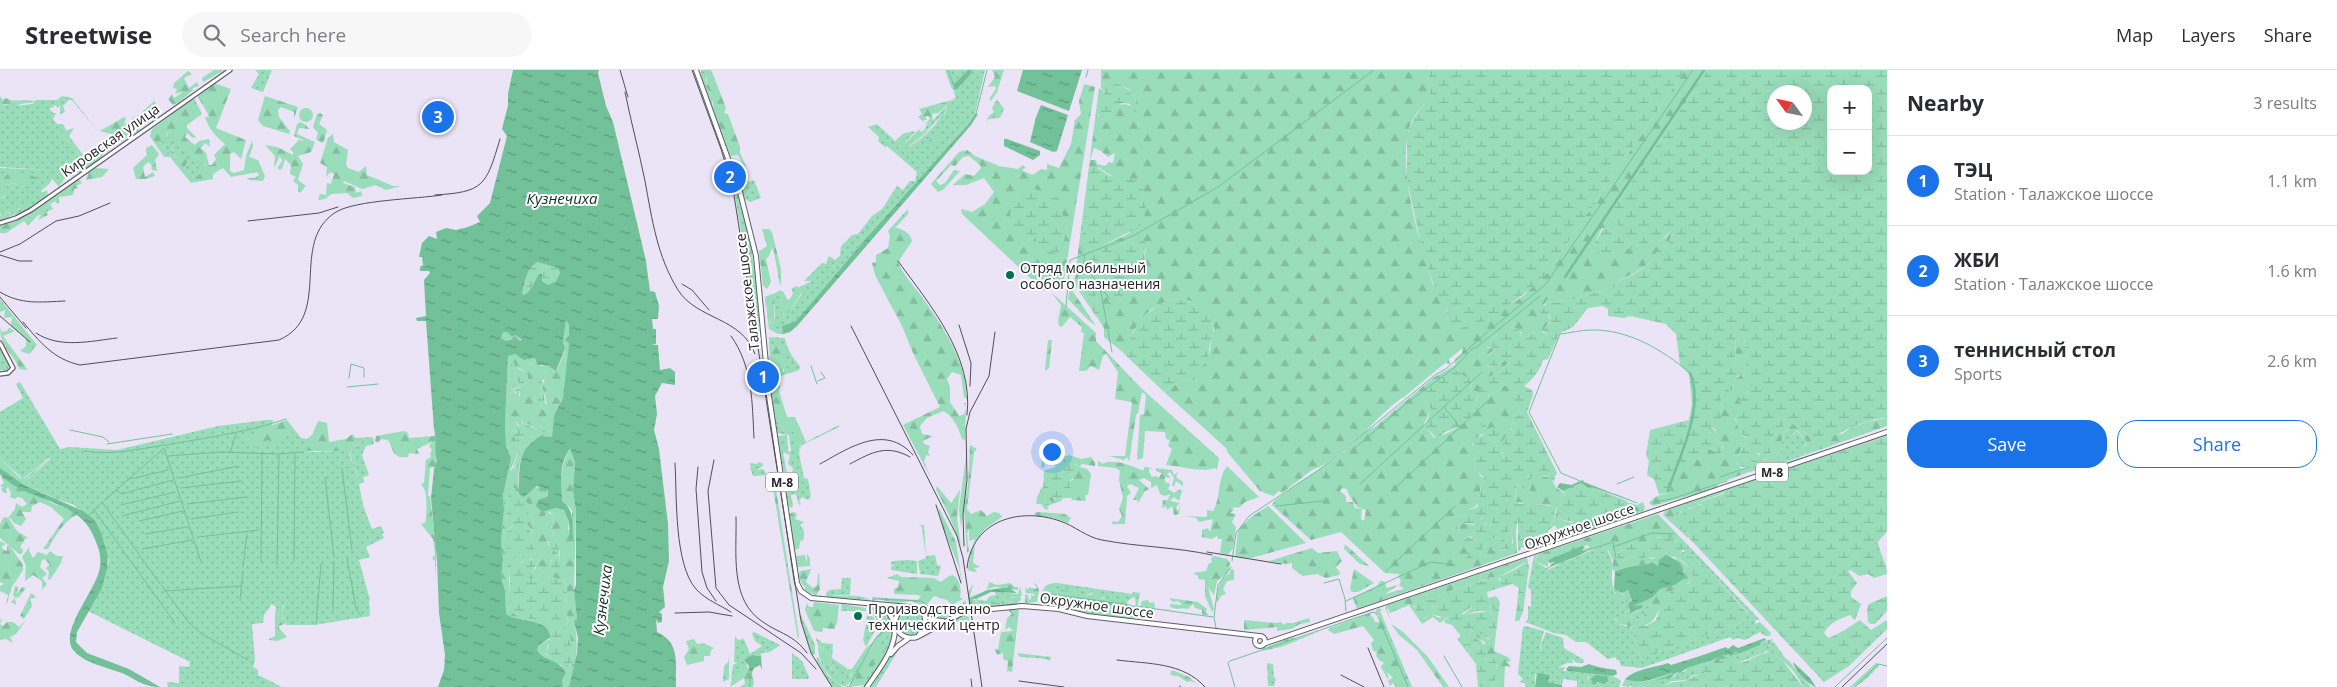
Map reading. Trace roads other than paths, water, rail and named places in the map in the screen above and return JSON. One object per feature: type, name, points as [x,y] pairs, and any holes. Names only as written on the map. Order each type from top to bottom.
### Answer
[{"type":"main road","name":"Кировская улица","points":[[0,222],[16,218],[31,210],[230,70]]},
{"type":"main road","name":"Талажское шоссе","points":[[696,70],[740,192],[756,256],[770,402],[797,583],[801,591],[811,598],[873,604]]},
{"type":"main road","points":[[0,343],[13,368],[8,374],[0,374]]},
{"type":"main road","name":"Окружное шоссе","points":[[1244,635],[1256,641],[1258,645],[1263,644],[1887,432]]},
{"type":"main road","name":"М-8","points":[[873,604],[918,608],[936,622],[948,620]]},
{"type":"main road","points":[[873,604],[888,611],[901,635],[909,638]]},
{"type":"main road","name":"Окружное шоссе","points":[[948,620],[966,612],[1022,606],[1059,609],[1087,616],[1281,638]]},
{"type":"main road","points":[[868,687],[893,646],[895,624],[899,611],[909,607]]},
{"type":"main road","points":[[920,635],[926,626],[925,615]]},
{"type":"main road","name":"М-8","points":[[909,638],[920,635],[948,620]]},
{"type":"main road","points":[[1256,641],[1261,636],[1265,641],[1263,644]]},
{"type":"main road","points":[[868,687],[895,648],[909,638]]},
{"type":"water","name":"Кузнечиха","points":[[513,70],[599,70],[598,73],[606,106],[613,122],[646,261],[650,291],[655,292],[659,306],[658,319],[652,319],[653,329],[656,329],[656,344],[651,345],[658,345],[660,370],[670,368],[675,372],[675,385],[662,383],[655,396],[657,414],[654,430],[659,449],[668,524],[669,561],[663,587],[665,607],[659,612],[662,614],[662,622],[658,623],[656,619],[657,632],[670,642],[673,648],[676,662],[676,687],[569,687],[577,653],[578,638],[574,621],[577,619],[574,590],[576,585],[576,511],[573,491],[575,462],[570,449],[564,460],[561,480],[562,501],[571,513],[573,538],[570,538],[569,522],[564,510],[556,508],[542,512],[536,506],[538,500],[548,496],[548,491],[537,486],[524,497],[520,495],[518,489],[521,460],[525,450],[540,436],[552,437],[554,415],[563,398],[569,344],[565,339],[569,335],[569,325],[566,320],[563,342],[565,349],[556,371],[547,365],[537,365],[535,358],[524,360],[515,354],[508,356],[505,424],[506,446],[511,458],[503,495],[504,510],[501,541],[503,560],[501,577],[505,590],[506,614],[539,623],[548,631],[551,637],[538,646],[537,650],[563,668],[566,673],[562,680],[563,687],[438,687],[444,670],[445,655],[439,613],[437,561],[431,498],[434,469],[437,461],[435,454],[436,438],[426,321],[417,321],[416,318],[426,316],[424,280],[430,273],[429,271],[420,271],[420,267],[423,265],[422,257],[419,257],[422,243],[429,236],[437,239],[436,232],[446,228],[456,230],[480,222],[477,216],[490,203],[507,136],[502,129],[508,105],[508,94]],"holes":[[[537,262],[558,268],[560,273],[556,281],[548,285],[542,281],[542,274],[539,274],[531,288],[524,295],[522,293],[526,276]],[[503,332],[507,332],[512,337],[515,335],[522,340],[515,341],[513,339],[506,341],[501,338]]]},
{"type":"water","points":[[968,70],[972,70],[970,75],[957,89],[954,89],[954,84]]},
{"type":"water","points":[[1023,70],[1082,70],[1069,111],[1017,91]]},
{"type":"water","points":[[1041,105],[1068,115],[1057,151],[1053,152],[1030,142]]},
{"type":"water","points":[[975,114],[978,114],[971,125],[797,326],[790,332],[783,334],[782,326],[796,321]]},
{"type":"water","points":[[1004,139],[1040,151],[1040,155],[1033,160],[1004,146]]},
{"type":"water","points":[[0,468],[24,485],[83,511],[95,520],[108,556],[107,569],[102,588],[77,632],[76,642],[87,653],[129,669],[160,687],[143,684],[124,674],[95,664],[84,659],[74,651],[70,643],[70,633],[100,567],[100,553],[97,544],[83,520],[60,505],[22,490],[10,483],[0,474]]},
{"type":"water","points":[[1583,480],[1632,501],[1591,487],[1589,488],[1581,483],[1563,491],[1557,487],[1560,483],[1571,485]]},
{"type":"water","points":[[1638,507],[1639,511],[1577,531],[1574,533],[1574,536],[1570,535],[1576,525]]},
{"type":"water","points":[[1582,546],[1585,547],[1581,551],[1589,550],[1544,571],[1556,562],[1549,563],[1548,560]]},
{"type":"water","points":[[1666,555],[1675,559],[1682,566],[1684,579],[1675,585],[1660,589],[1653,597],[1634,606],[1643,605],[1642,608],[1630,613],[1628,604],[1632,600],[1628,590],[1623,593],[1614,589],[1615,572],[1624,568],[1652,562],[1658,566],[1659,560]]},
{"type":"water","points":[[1009,588],[1017,593],[991,592],[976,599],[971,598],[987,590]]},
{"type":"water","points":[[1046,593],[1128,604],[1137,607],[1052,600],[1042,597]]},
{"type":"water","points":[[1765,638],[1766,640],[1761,642],[1760,645],[1735,655],[1738,652],[1734,652],[1730,657],[1730,654],[1722,656],[1728,658],[1720,659],[1718,662],[1714,661],[1721,657],[1687,668],[1680,673],[1677,672],[1668,680],[1667,678],[1655,681],[1675,673],[1638,682],[1625,679],[1646,669],[1668,663],[1671,665],[1726,647],[1728,649],[1733,645],[1738,648]]},
{"type":"water","points":[[752,655],[761,656],[762,670],[760,665],[754,668],[752,672],[748,671],[749,666],[744,660]]},
{"type":"water","points":[[1793,662],[1810,678],[1816,687],[1802,676]]},
{"type":"water","points":[[1589,664],[1616,670],[1617,674],[1613,676],[1568,671],[1566,669],[1569,666],[1581,667]]},
{"type":"water","points":[[1537,673],[1550,675],[1548,682],[1562,685],[1562,687],[1535,687]]},
{"type":"water","points":[[1595,675],[1607,676],[1609,681],[1604,684],[1598,682],[1594,685],[1591,679],[1586,677],[1592,678]]},
{"type":"waterway","points":[[948,70],[954,86]]},
{"type":"waterway","points":[[976,114],[987,70]]},
{"type":"waterway","points":[[1086,77],[1088,70]]},
{"type":"waterway","points":[[1066,307],[1070,260],[1133,236],[1218,187],[1374,70]]},
{"type":"waterway","points":[[1232,561],[1236,533],[1249,516],[1323,467],[1435,375],[1447,368],[1546,284],[1693,70]]},
{"type":"waterway","points":[[1565,277],[1704,70]]},
{"type":"waterway","points":[[1085,255],[1083,264],[1110,299]]},
{"type":"waterway","points":[[1100,287],[1112,352]]},
{"type":"waterway","points":[[1354,449],[1407,403],[1454,368],[1472,349],[1540,296]]},
{"type":"waterway","points":[[1580,481],[1561,473],[1529,412],[1560,334],[1583,330],[1618,333],[1644,342],[1657,349],[1690,373]]},
{"type":"waterway","points":[[349,378],[351,364],[364,368],[364,377]]},
{"type":"waterway","points":[[811,366],[817,384]]},
{"type":"waterway","points":[[818,381],[825,378],[821,372]]},
{"type":"waterway","points":[[1360,484],[1482,372]]},
{"type":"waterway","points":[[1668,491],[1693,417],[1694,387],[1690,373]]},
{"type":"waterway","points":[[347,387],[378,384]]},
{"type":"waterway","points":[[1392,491],[1492,397]]},
{"type":"waterway","points":[[1444,407],[1460,427]]},
{"type":"waterway","points":[[84,451],[106,453],[139,449],[229,434],[286,419]]},
{"type":"waterway","points":[[70,430],[103,437],[109,442]]},
{"type":"waterway","points":[[107,444],[172,434]]},
{"type":"waterway","points":[[230,453],[236,434]]},
{"type":"waterway","points":[[105,500],[164,448],[201,562]]},
{"type":"waterway","points":[[168,456],[221,452],[279,454],[303,452]]},
{"type":"waterway","points":[[261,562],[262,453]]},
{"type":"waterway","points":[[277,565],[279,454]]},
{"type":"waterway","points":[[294,561],[295,454]]},
{"type":"waterway","points":[[179,478],[239,466]]},
{"type":"waterway","points":[[1720,477],[1749,467]]},
{"type":"waterway","points":[[342,468],[352,550]]},
{"type":"waterway","points":[[130,479],[168,470]]},
{"type":"waterway","points":[[325,477],[334,557]]},
{"type":"waterway","points":[[1617,484],[1634,477]]},
{"type":"waterway","points":[[116,490],[121,494],[173,480]]},
{"type":"waterway","points":[[181,488],[241,481]]},
{"type":"waterway","points":[[1654,502],[1671,499],[1727,481]]},
{"type":"waterway","points":[[121,505],[175,492]]},
{"type":"waterway","points":[[1614,494],[1637,503]]},
{"type":"waterway","points":[[187,504],[246,497]]},
{"type":"waterway","points":[[122,516],[180,501]]},
{"type":"waterway","points":[[1276,506],[1323,501]]},
{"type":"waterway","points":[[88,516],[102,502],[160,584]]},
{"type":"waterway","points":[[1386,571],[1455,506]]},
{"type":"waterway","points":[[94,510],[175,623]]},
{"type":"waterway","points":[[139,521],[183,511]]},
{"type":"waterway","points":[[191,519],[238,512]]},
{"type":"waterway","points":[[145,534],[187,527]]},
{"type":"waterway","points":[[198,537],[259,530]]},
{"type":"waterway","points":[[243,567],[247,533]]},
{"type":"waterway","points":[[1613,547],[1652,533],[1674,534]]},
{"type":"waterway","points":[[142,549],[192,540]]},
{"type":"waterway","points":[[1588,550],[1613,542],[1616,558]]},
{"type":"waterway","points":[[347,558],[356,608],[361,616]]},
{"type":"waterway","points":[[333,611],[334,562]]},
{"type":"waterway","points":[[1346,601],[1431,562],[1455,565]]},
{"type":"waterway","points":[[316,624],[321,564]]},
{"type":"waterway","points":[[1216,628],[1214,617],[1218,585],[1231,567]]},
{"type":"waterway","points":[[240,600],[243,572]]},
{"type":"waterway","points":[[1324,583],[1339,579],[1345,599],[1346,611]]},
{"type":"waterway","points":[[162,586],[189,623],[202,634],[248,660]]},
{"type":"waterway","points":[[165,591],[241,586]]},
{"type":"waterway","points":[[970,599],[974,598]]},
{"type":"waterway","points":[[873,601],[874,599],[921,601],[928,606]]},
{"type":"waterway","points":[[849,687],[875,639],[886,629],[886,625],[874,611],[872,605]]},
{"type":"waterway","points":[[1135,606],[1213,617]]},
{"type":"waterway","points":[[1235,687],[1228,663],[1230,661],[1373,612],[1377,614],[1408,687]]},
{"type":"waterway","points":[[1835,687],[1887,638]]},
{"type":"waterway","points":[[1444,656],[1462,687]]},
{"type":"waterway","points":[[1855,687],[1878,664],[1887,666]]},
{"type":"waterway","points":[[750,687],[752,672]]},
{"type":"railway","points":[[620,70],[628,97]]},
{"type":"railway","points":[[692,70],[721,149],[733,189],[801,621],[811,653],[832,687]]},
{"type":"railway","points":[[625,92],[656,237],[671,277],[686,300],[730,325],[749,342],[755,354]]},
{"type":"railway","points":[[435,195],[464,192],[481,184],[491,167],[500,139]]},
{"type":"railway","points":[[23,322],[48,349],[62,359],[80,365],[279,340],[295,329],[304,314],[309,297],[311,259],[315,241],[322,225],[336,212],[371,202],[442,195]]},
{"type":"railway","points":[[0,252],[20,244],[56,221],[79,216],[110,203]]},
{"type":"railway","points":[[248,221],[319,213],[338,207]]},
{"type":"railway","points":[[0,255],[19,261],[32,261]]},
{"type":"railway","points":[[898,261],[936,314],[957,352],[964,372],[967,393],[967,415]]},
{"type":"railway","points":[[682,284],[692,290],[709,310]]},
{"type":"railway","points":[[0,292],[23,301],[65,301]]},
{"type":"railway","points":[[0,297],[26,328]]},
{"type":"railway","points":[[0,316],[30,342]]},
{"type":"railway","points":[[959,325],[971,363],[970,386]]},
{"type":"railway","points":[[851,326],[957,536],[963,558],[982,687]]},
{"type":"railway","points":[[964,546],[963,514],[967,480],[966,429],[970,412],[989,376],[995,332]]},
{"type":"railway","points":[[36,333],[55,341],[76,343],[117,338]]},
{"type":"railway","points":[[731,336],[744,360],[750,385],[754,438]]},
{"type":"railway","points":[[820,464],[855,446],[879,440],[891,441],[902,446],[913,455]]},
{"type":"railway","points":[[850,464],[865,456],[887,450],[910,457]]},
{"type":"railway","points":[[714,460],[708,491],[716,588],[729,605],[801,653],[816,669]]},
{"type":"railway","points":[[675,463],[680,547],[689,578],[700,593],[731,612]]},
{"type":"railway","points":[[698,467],[696,489],[702,572],[707,588],[716,601]]},
{"type":"railway","points":[[936,505],[961,583]]},
{"type":"railway","points":[[967,568],[971,552],[978,538],[988,528],[1000,521],[1014,517],[1029,516],[1045,517],[1060,521],[1102,540],[1212,555]]},
{"type":"railway","points":[[736,517],[737,575],[745,601],[752,613],[769,626],[797,642],[807,653]]},
{"type":"railway","points":[[1207,552],[1281,564]]},
{"type":"railway","points":[[675,613],[709,612],[732,616]]},
{"type":"railway","points":[[1842,687],[1887,644]]},
{"type":"railway","points":[[1368,648],[1384,687]]},
{"type":"railway","points":[[1117,660],[1176,669],[1196,679],[1205,687]]},
{"type":"railway","points":[[1341,675],[1364,687]]},
{"type":"railway","points":[[971,679],[972,687]]},
{"type":"railway","points":[[1019,681],[1064,687]]},
{"type":"place","name":"теннисный стол","points":[[438,117]]},
{"type":"place","name":"ЖБИ","points":[[730,177]]},
{"type":"place","name":"Отряд мобильный особого назначения","points":[[1010,275]]},
{"type":"place","name":"ТЭЦ","points":[[763,377]]},
{"type":"place","name":"Производственно технический центр","points":[[858,616]]}]
